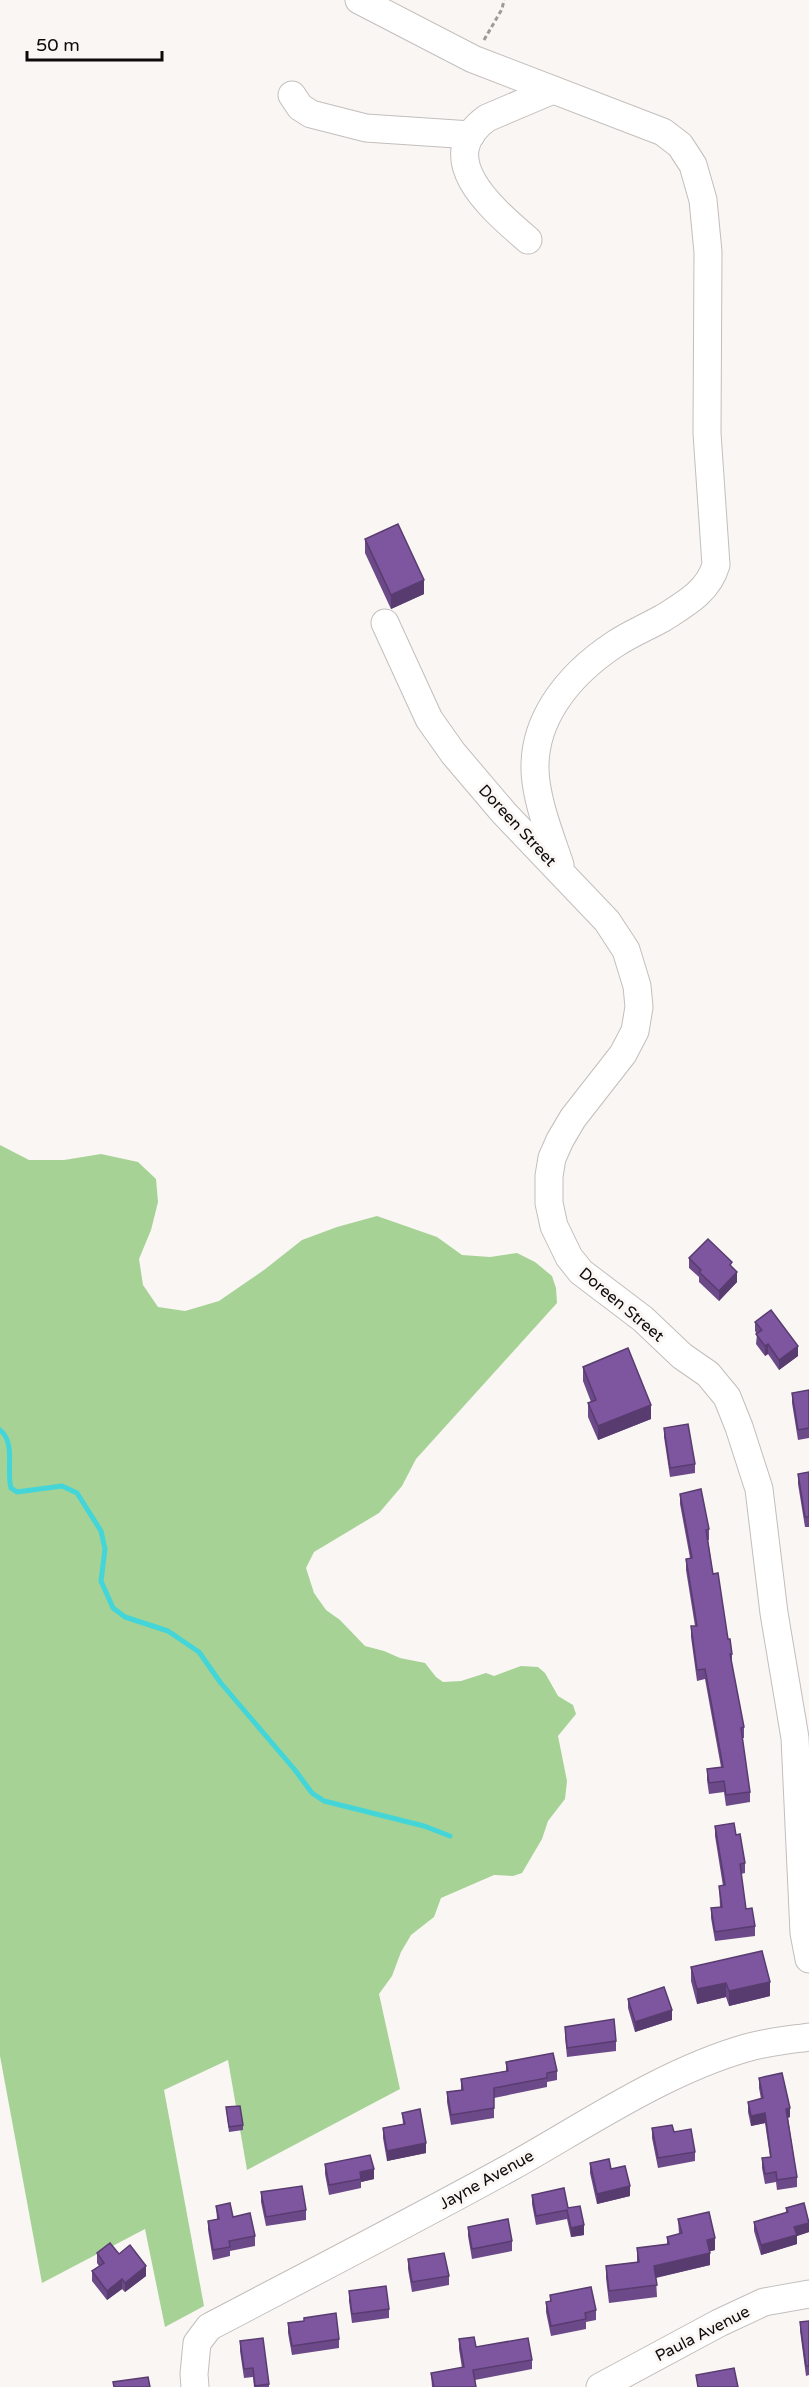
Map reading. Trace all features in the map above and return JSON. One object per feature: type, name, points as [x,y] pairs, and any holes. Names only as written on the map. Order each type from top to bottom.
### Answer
[{"type":"street","points":[[359,0],[473,59],[663,132],[680,145],[693,165],[703,200],[708,252],[707,433],[716,565],[709,582],[690,602],[615,644],[569,682],[543,724],[538,734],[535,757],[536,782],[542,811],[562,872]]},
{"type":"street","points":[[528,240],[493,209],[475,187],[468,173],[465,155],[467,142],[479,123],[487,118],[553,90]]},
{"type":"street","points":[[292,95],[300,107],[311,114],[366,128],[471,135]]},
{"type":"street","name":"Doreen Street","points":[[386,623],[429,719],[453,753],[504,813],[607,921],[626,950],[637,986],[639,1007],[634,1030],[623,1054],[573,1118],[552,1158],[549,1203],[554,1226],[569,1257],[581,1272],[643,1319],[682,1356],[708,1374],[727,1397],[759,1489],[774,1612],[795,1738],[804,1933],[809,1959]]},
{"type":"street","name":"Jayne Avenue","points":[[195,2376],[197,2343],[209,2327],[512,2166],[600,2114],[681,2073],[745,2048],[809,2037]]},
{"type":"street","name":"Paula Avenue","points":[[600,2387],[719,2323],[764,2302],[809,2294]]},
{"type":"path","points":[[473,59],[502,9],[504,0]]},
{"type":"green space","points":[[0,1145],[29,1160],[64,1160],[101,1154],[138,1162],[156,1179],[158,1202],[151,1230],[139,1259],[143,1285],[158,1307],[185,1311],[219,1301],[302,1240],[377,1216],[437,1237],[462,1255],[490,1257],[517,1253],[535,1262],[552,1276],[556,1288],[557,1303],[416,1459],[402,1486],[379,1513],[314,1552],[306,1568],[314,1593],[326,1610],[340,1620],[365,1646],[400,1658],[425,1663],[443,1682],[461,1681],[486,1673],[494,1676],[521,1666],[538,1667],[545,1673],[558,1696],[573,1705],[576,1714],[558,1736],[567,1781],[565,1799],[548,1821],[542,1839],[522,1873],[513,1876],[494,1875],[441,1898],[434,1917],[411,1935],[401,1952],[392,1976],[379,1994],[400,2089],[247,2170],[228,2060],[164,2090],[204,2306],[165,2327],[145,2229],[42,2283],[0,2056]]},
{"type":"building","points":[[398,524],[424,580],[391,595],[365,539]]},
{"type":"building","points":[[708,1239],[732,1262],[730,1265],[737,1272],[719,1291],[699,1272],[701,1270],[689,1258]]},
{"type":"building","points":[[771,1310],[798,1346],[779,1360],[768,1344],[765,1346],[756,1334],[762,1330],[755,1322]]},
{"type":"building","points":[[628,1348],[651,1405],[598,1426],[588,1403],[596,1400],[583,1367]]},
{"type":"building","points":[[809,1390],[809,1428],[798,1430],[792,1393]]},
{"type":"building","points":[[688,1424],[695,1464],[670,1468],[664,1428]]},
{"type":"building","points":[[809,1472],[809,1517],[805,1517],[798,1474]]},
{"type":"building","points":[[701,1489],[709,1529],[706,1530],[713,1574],[718,1573],[728,1639],[730,1639],[732,1654],[730,1654],[744,1727],[741,1728],[750,1792],[726,1795],[724,1781],[709,1783],[707,1769],[723,1767],[705,1669],[697,1670],[691,1626],[697,1626],[686,1559],[692,1558],[680,1494]]},
{"type":"building","points":[[734,1823],[736,1835],[740,1834],[745,1863],[740,1864],[746,1909],[752,1908],[755,1926],[715,1932],[711,1908],[722,1907],[719,1886],[725,1885],[715,1826]]},
{"type":"building","points":[[762,1951],[770,1982],[729,1991],[726,1983],[697,1989],[691,1967]]},
{"type":"building","points":[[664,1987],[672,2010],[635,2022],[628,1999]]},
{"type":"building","points":[[614,2019],[616,2041],[567,2048],[565,2027]]},
{"type":"building","points":[[553,2053],[557,2071],[547,2073],[547,2078],[494,2088],[494,2108],[451,2115],[447,2092],[463,2090],[461,2079],[508,2071],[506,2062]]},
{"type":"building","points":[[782,2073],[790,2108],[786,2109],[797,2177],[777,2180],[776,2172],[765,2174],[762,2158],[771,2157],[765,2113],[751,2116],[748,2102],[763,2098],[759,2078]]},
{"type":"building","points":[[240,2106],[243,2125],[229,2127],[226,2107]]},
{"type":"building","points":[[420,2109],[426,2143],[387,2151],[383,2128],[405,2124],[402,2113]]},
{"type":"building","points":[[672,2125],[674,2132],[691,2129],[695,2152],[658,2158],[652,2128]]},
{"type":"building","points":[[370,2155],[374,2169],[360,2172],[361,2179],[329,2185],[325,2164]]},
{"type":"building","points":[[609,2159],[611,2169],[625,2166],[630,2186],[597,2194],[590,2163]]},
{"type":"building","points":[[302,2186],[306,2210],[266,2217],[261,2192]]},
{"type":"building","points":[[564,2188],[568,2208],[580,2206],[584,2225],[571,2228],[567,2210],[536,2216],[532,2195]]},
{"type":"building","points":[[230,2203],[233,2217],[250,2213],[255,2236],[229,2241],[230,2247],[213,2250],[208,2221],[219,2219],[216,2206]]},
{"type":"building","points":[[804,2203],[809,2223],[794,2227],[797,2235],[761,2245],[754,2222],[788,2212],[786,2208]]},
{"type":"building","points":[[709,2212],[715,2238],[707,2240],[710,2253],[654,2266],[657,2285],[609,2291],[606,2266],[639,2262],[637,2248],[669,2244],[667,2237],[682,2233],[678,2219]]},
{"type":"building","points":[[508,2219],[512,2241],[472,2249],[468,2227]]},
{"type":"building","points":[[110,2243],[119,2254],[130,2245],[146,2266],[125,2283],[122,2279],[107,2291],[92,2271],[104,2263],[97,2253]]},
{"type":"building","points":[[444,2253],[449,2276],[412,2282],[408,2259]]},
{"type":"building","points":[[386,2286],[389,2309],[352,2314],[349,2291]]},
{"type":"building","points":[[591,2287],[596,2310],[585,2313],[586,2319],[551,2326],[546,2302],[551,2301],[550,2295]]},
{"type":"building","points":[[336,2313],[339,2339],[292,2346],[288,2323]]},
{"type":"building","points":[[809,2321],[809,2366],[806,2366],[800,2322]]},
{"type":"building","points":[[474,2337],[476,2347],[528,2338],[532,2360],[473,2370],[476,2387],[434,2387],[431,2373],[464,2367],[459,2339]]},
{"type":"building","points":[[263,2338],[269,2384],[255,2386],[253,2368],[244,2369],[240,2341]]},
{"type":"building","points":[[734,2368],[738,2387],[698,2387],[696,2375]]},
{"type":"building","points":[[148,2377],[150,2387],[114,2387],[113,2382]]},
{"type":"waterway","points":[[0,1430],[8,1442],[11,1488],[17,1492],[62,1486],[77,1493],[101,1531],[105,1549],[101,1581],[113,1608],[125,1617],[168,1631],[199,1652],[220,1682],[312,1793],[324,1801],[424,1826],[450,1836]]}]
